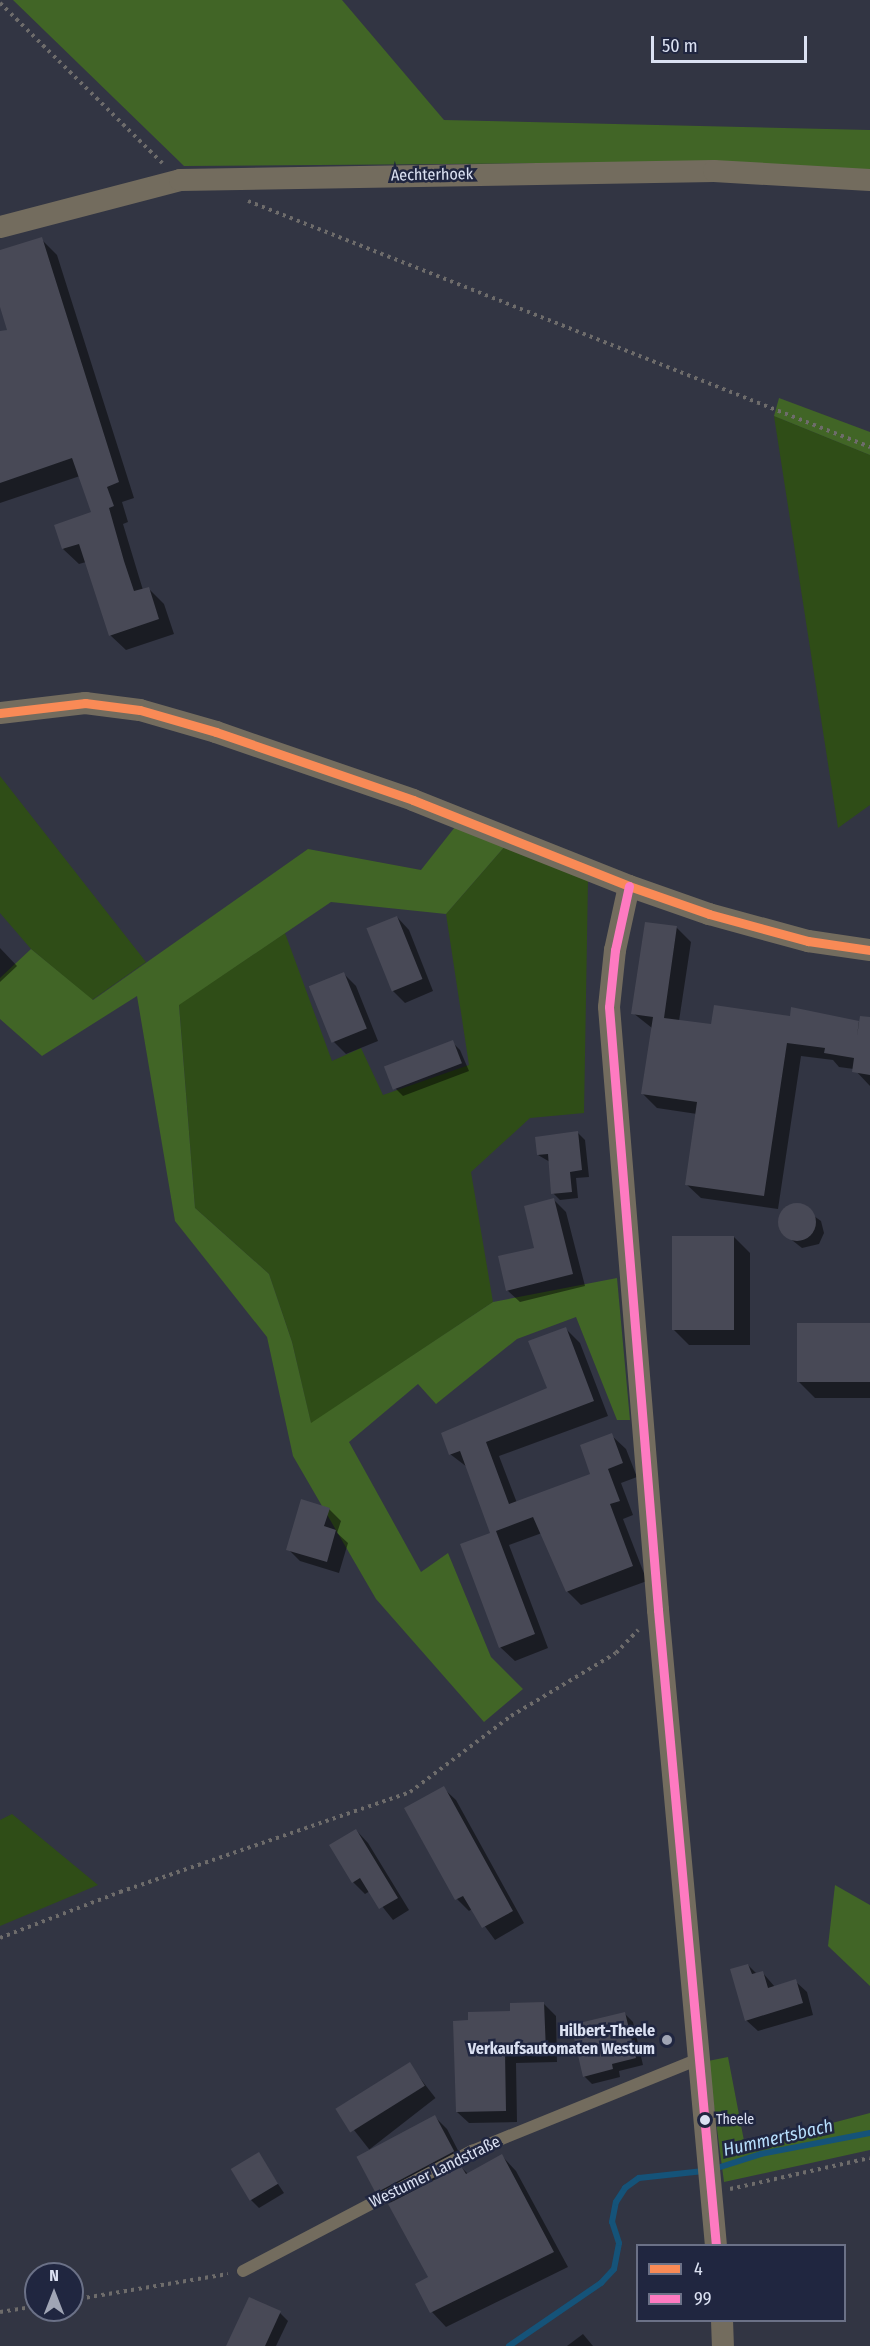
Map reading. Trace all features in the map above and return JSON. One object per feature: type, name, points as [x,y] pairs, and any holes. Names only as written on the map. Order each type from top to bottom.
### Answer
[{"type":"street","name":"Aechterhoek","points":[[0,228],[180,180],[714,171],[870,180]]},
{"type":"street","points":[[0,713],[85,703],[140,710],[216,732],[414,800],[629,886],[808,941],[870,950]]},
{"type":"street","points":[[629,886],[615,950],[609,1007],[658,1610],[716,2244]]},
{"type":"street","points":[[722,2322],[723,2346]]},
{"type":"lane","name":"Westumer Landstraße","points":[[243,2271],[472,2151],[699,2059]]},
{"type":"path","points":[[0,3],[180,180]]},
{"type":"path","points":[[239,198],[870,447]]},
{"type":"path","points":[[0,1938],[120,1892],[411,1792],[512,1716],[616,1653],[658,1610]]},
{"type":"path","points":[[710,2177],[870,2158]]},
{"type":"path","points":[[84,2298],[243,2271]]},
{"type":"path","points":[[0,2312],[24,2308]]},
{"type":"green space","points":[[13,0],[342,0],[444,120],[870,130],[870,171],[713,162],[184,166]]},
{"type":"green space","points":[[779,398],[870,432],[870,455],[774,416]]},
{"type":"green space","points":[[774,416],[870,455],[870,805],[838,828]]},
{"type":"green space","points":[[0,776],[146,962],[92,1000],[31,949],[0,913]]},
{"type":"green space","points":[[455,827],[506,845],[446,914],[331,902],[179,1005],[195,1208],[269,1274],[292,1342],[311,1423],[493,1302],[617,1278],[630,1420],[617,1420],[576,1317],[517,1339],[436,1404],[418,1384],[349,1442],[421,1572],[448,1553],[491,1657],[523,1689],[484,1722],[376,1599],[293,1456],[267,1337],[175,1221],[137,996],[42,1056],[0,1019],[0,978],[31,949],[93,1000],[308,849],[421,870]]},
{"type":"green space","points":[[506,845],[588,880],[584,1113],[530,1118],[471,1172],[493,1302],[311,1424],[292,1342],[269,1274],[195,1208],[179,1004],[285,933],[332,1061],[361,1048],[383,1095],[469,1065],[446,914]]},
{"type":"green space","points":[[12,1814],[98,1885],[0,1926],[0,1820]]},
{"type":"green space","points":[[835,1885],[870,1905],[870,1986],[828,1946]]},
{"type":"green space","points":[[728,2057],[745,2146],[870,2113],[870,2150],[724,2182],[708,2061]]},
{"type":"building","points":[[42,237],[119,482],[107,487],[114,506],[109,508],[124,561],[134,591],[149,587],[159,619],[109,636],[79,544],[62,549],[54,525],[91,512],[72,458],[0,483],[0,331],[7,330],[0,307],[0,250]]},
{"type":"building","points":[[397,916],[422,979],[392,991],[366,928]]},
{"type":"building","points":[[645,922],[677,926],[664,1018],[711,1024],[714,1005],[790,1016],[791,1007],[859,1021],[857,1036],[860,1016],[870,1017],[870,1075],[852,1072],[854,1058],[824,1053],[825,1048],[787,1043],[764,1196],[685,1185],[697,1102],[641,1094],[653,1017],[631,1014]]},
{"type":"building","points":[[344,972],[367,1029],[332,1043],[309,986]]},
{"type":"building","points":[[453,1040],[462,1063],[393,1090],[384,1067]]},
{"type":"building","points":[[578,1131],[582,1170],[570,1172],[572,1192],[551,1194],[548,1154],[537,1155],[535,1137]]},
{"type":"building","points":[[554,1198],[573,1274],[506,1291],[498,1256],[534,1248],[524,1206]]},
{"type":"building","points":[[797,1203],[811,1208],[816,1222],[811,1236],[797,1241],[783,1236],[778,1222],[783,1208]]},
{"type":"building","points":[[672,1236],[734,1236],[734,1330],[672,1330]]},
{"type":"building","points":[[797,1323],[870,1323],[870,1382],[797,1382]]},
{"type":"building","points":[[566,1327],[594,1401],[486,1442],[509,1504],[590,1474],[580,1445],[612,1433],[623,1463],[608,1469],[620,1501],[610,1504],[633,1566],[566,1592],[533,1517],[496,1531],[535,1634],[499,1648],[460,1544],[490,1533],[460,1451],[449,1455],[441,1433],[547,1388],[528,1341]]},
{"type":"building","points":[[301,1499],[330,1508],[324,1526],[336,1530],[327,1562],[286,1550]]},
{"type":"building","points":[[444,1786],[513,1911],[482,1928],[463,1896],[455,1900],[404,1808]]},
{"type":"building","points":[[356,1829],[398,1898],[379,1909],[360,1878],[352,1883],[329,1845]]},
{"type":"building","points":[[748,1964],[752,1974],[763,1971],[768,1988],[796,1979],[803,2003],[745,2021],[730,1969]]},
{"type":"building","points":[[544,2002],[546,2051],[505,2052],[506,2111],[456,2112],[453,2021],[468,2020],[468,2012],[510,2011],[510,2003]]},
{"type":"building","points":[[625,2012],[636,2058],[612,2064],[613,2069],[583,2077],[571,2025]]},
{"type":"building","points":[[410,2062],[425,2086],[350,2132],[335,2109]]},
{"type":"building","points":[[435,2115],[454,2151],[376,2193],[356,2157]]},
{"type":"building","points":[[259,2152],[278,2184],[250,2201],[231,2169]]},
{"type":"building","points":[[502,2154],[554,2252],[430,2313],[415,2284],[428,2277],[388,2204],[461,2166],[466,2174]]},
{"type":"building","points":[[249,2297],[281,2311],[265,2346],[226,2346]]},
{"type":"waterway","name":"Hummertsbach","points":[[714,2169],[761,2154],[870,2133]]},
{"type":"waterway","name":"Hummertsbach","points":[[509,2346],[601,2283],[614,2269],[619,2243],[612,2222],[616,2202],[625,2188],[639,2178],[704,2171]]},
{"type":"transit line","name":"4","points":[[0,713],[85,703],[140,710],[216,732],[413,800],[629,886],[709,914],[808,941],[870,950]]},
{"type":"transit line","name":"99","points":[[629,886],[615,950],[609,1007],[658,1610],[716,2244]]},
{"type":"place","name":"Hilbert-Theele Verkaufsautomaten Westum","points":[[667,2040]]},
{"type":"place","name":"Theele","points":[[705,2120]]}]
